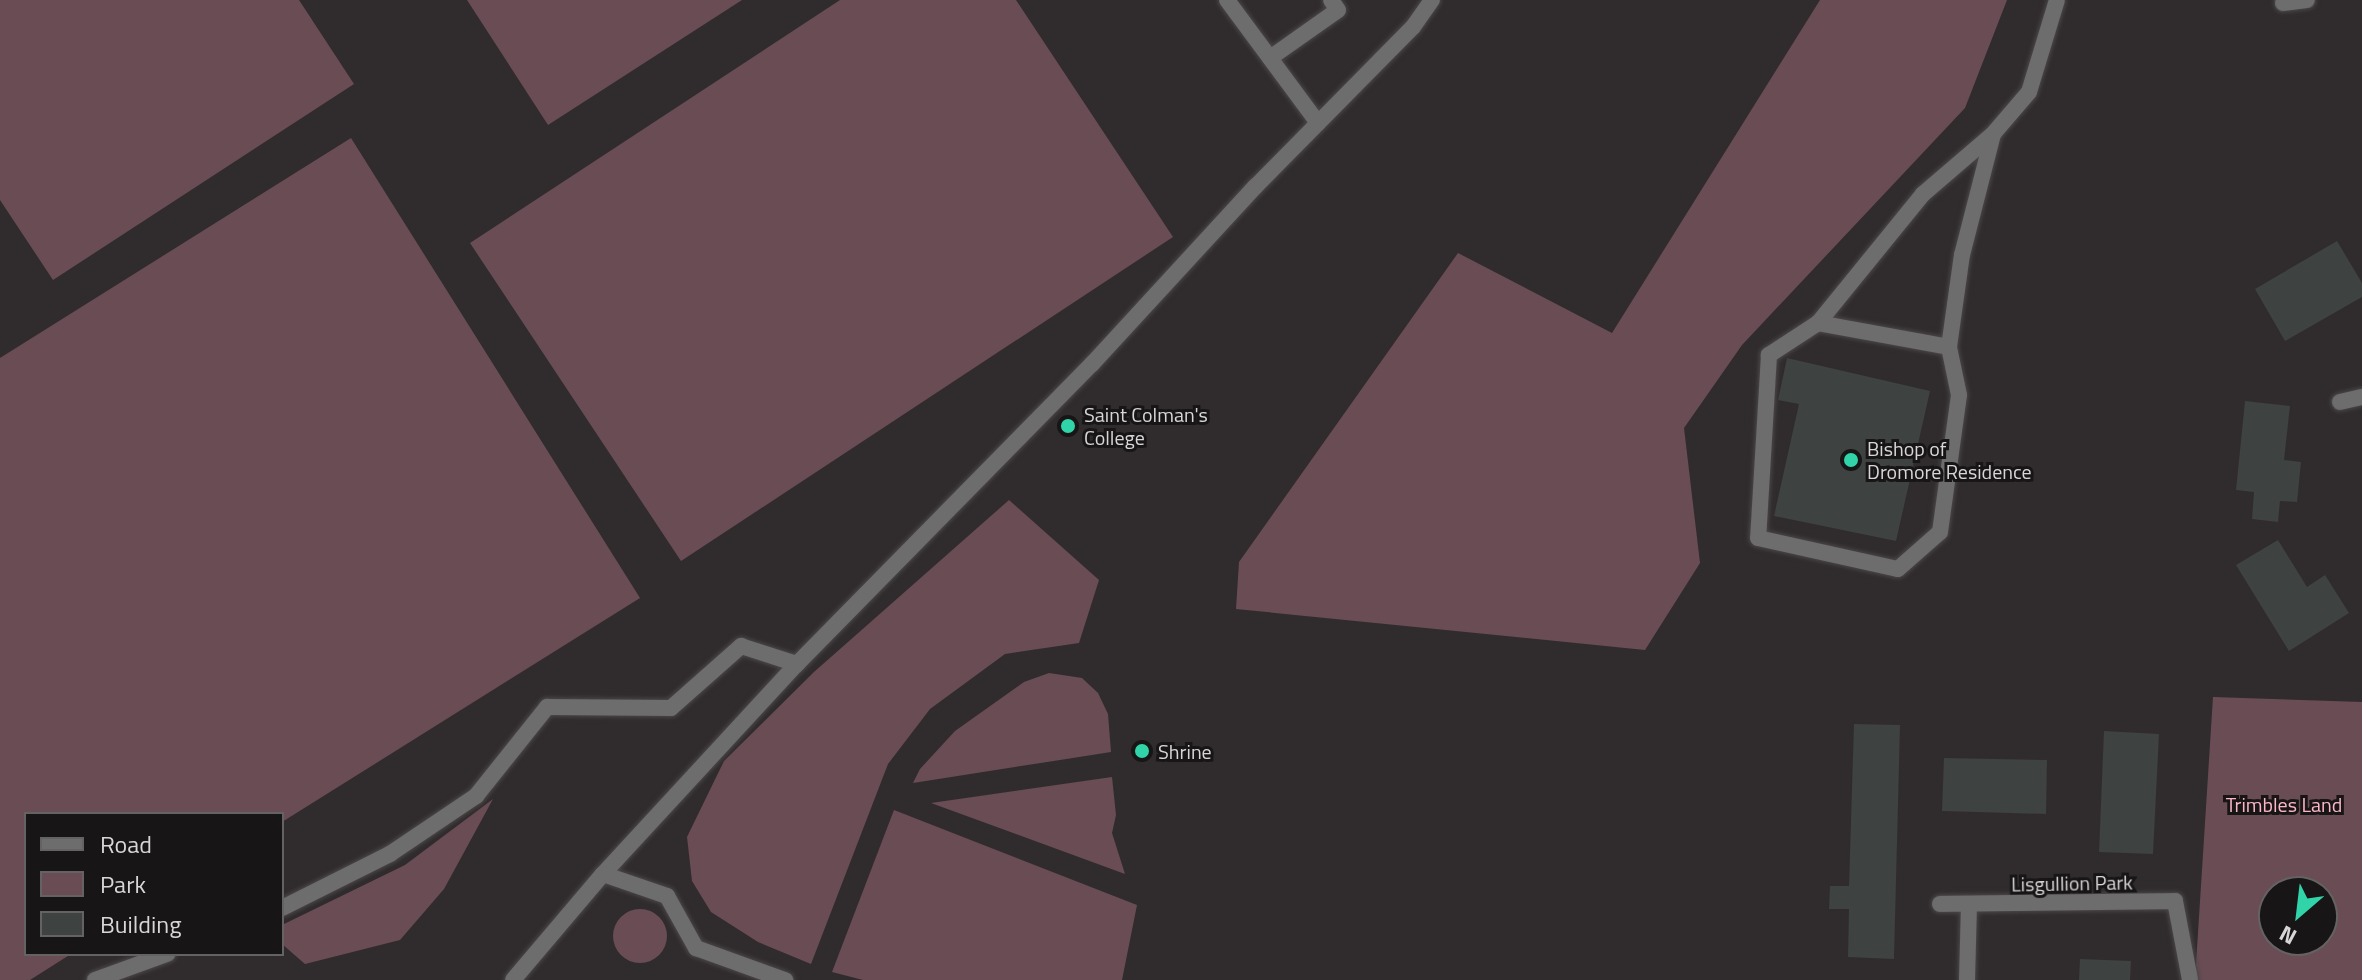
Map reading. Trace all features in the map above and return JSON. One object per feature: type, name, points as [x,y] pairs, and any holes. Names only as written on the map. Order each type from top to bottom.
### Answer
[{"type":"street","points":[[1227,0],[1318,123]]},
{"type":"street","points":[[1270,58],[1338,10],[1331,0]]},
{"type":"street","points":[[513,980],[603,874],[797,664],[1092,364],[1318,123],[1413,27],[1432,0]]},
{"type":"street","points":[[1993,134],[1962,255],[1949,347],[1959,395],[1940,532],[1898,569],[1758,538],[1769,355],[1818,323],[1923,194],[1993,134],[2029,92],[2057,0]]},
{"type":"street","points":[[2283,3],[2307,0]]},
{"type":"street","points":[[1818,323],[1949,347]]},
{"type":"street","points":[[2340,402],[2362,397]]},
{"type":"street","points":[[284,907],[390,854],[476,796],[547,707],[671,708],[741,646],[797,664]]},
{"type":"street","points":[[603,874],[667,896],[696,948],[785,980]]},
{"type":"street","name":"Lisgullion Park","points":[[1940,904],[2175,901],[2190,980]]},
{"type":"street","points":[[1967,980],[1969,904]]},
{"type":"street","points":[[95,980],[161,956]]},
{"type":"green space","points":[[0,0],[299,0],[354,84],[53,280],[0,200]]},
{"type":"green space","points":[[467,0],[742,0],[548,125]]},
{"type":"green space","points":[[840,0],[1016,0],[1173,237],[681,561],[470,243]]},
{"type":"green space","points":[[1820,0],[2007,0],[1965,108],[1742,345],[1684,428],[1700,563],[1645,650],[1236,609],[1239,562],[1458,253],[1612,333]]},
{"type":"green space","points":[[351,138],[640,598],[284,821],[284,812],[24,812],[24,956],[68,956],[30,980],[0,980],[0,358]]},
{"type":"green space","points":[[1009,500],[1099,580],[1079,643],[1005,654],[930,709],[888,764],[811,964],[758,942],[711,912],[692,881],[687,837],[724,761],[814,672]]},
{"type":"green space","points":[[1049,673],[1082,678],[1098,693],[1108,714],[1111,752],[913,783],[920,769],[955,731],[1024,682]]},
{"type":"green space","name":"Trimbles Land","points":[[2213,697],[2362,702],[2362,980],[2195,980]]},
{"type":"green space","points":[[1112,777],[1116,815],[1112,833],[1125,874],[931,803]]},
{"type":"green space","points":[[493,799],[444,889],[400,940],[305,964],[284,946],[284,924],[405,865]]},
{"type":"green space","points":[[894,810],[1137,905],[1122,980],[863,980],[832,972]]},
{"type":"green space","points":[[640,909],[659,917],[667,936],[659,955],[640,963],[621,955],[613,936],[621,917]]},
{"type":"building","points":[[2337,241],[2362,283],[2362,297],[2285,341],[2255,289]]},
{"type":"building","name":"Bishop of Dromore Residence","points":[[1787,358],[1930,391],[1896,541],[1774,516],[1799,404],[1778,400]]},
{"type":"building","points":[[2245,401],[2290,406],[2284,460],[2301,462],[2297,502],[2280,501],[2278,522],[2252,519],[2254,492],[2236,490]]},
{"type":"building","points":[[2278,540],[2307,587],[2325,575],[2349,613],[2289,651],[2236,565]]},
{"type":"building","points":[[1854,724],[1900,725],[1894,959],[1848,957],[1849,909],[1829,909],[1830,886],[1849,886]]},
{"type":"building","points":[[2104,731],[2159,734],[2153,854],[2099,852]]},
{"type":"building","points":[[1944,758],[2047,760],[2046,814],[1942,811]]},
{"type":"building","points":[[2080,959],[2131,961],[2130,980],[2079,980]]},
{"type":"place","name":"Saint Colman's College","points":[[1068,426]]},
{"type":"place","name":"Bishop of Dromore Residence","points":[[1851,460]]},
{"type":"place","name":"Shrine","points":[[1142,751]]}]
